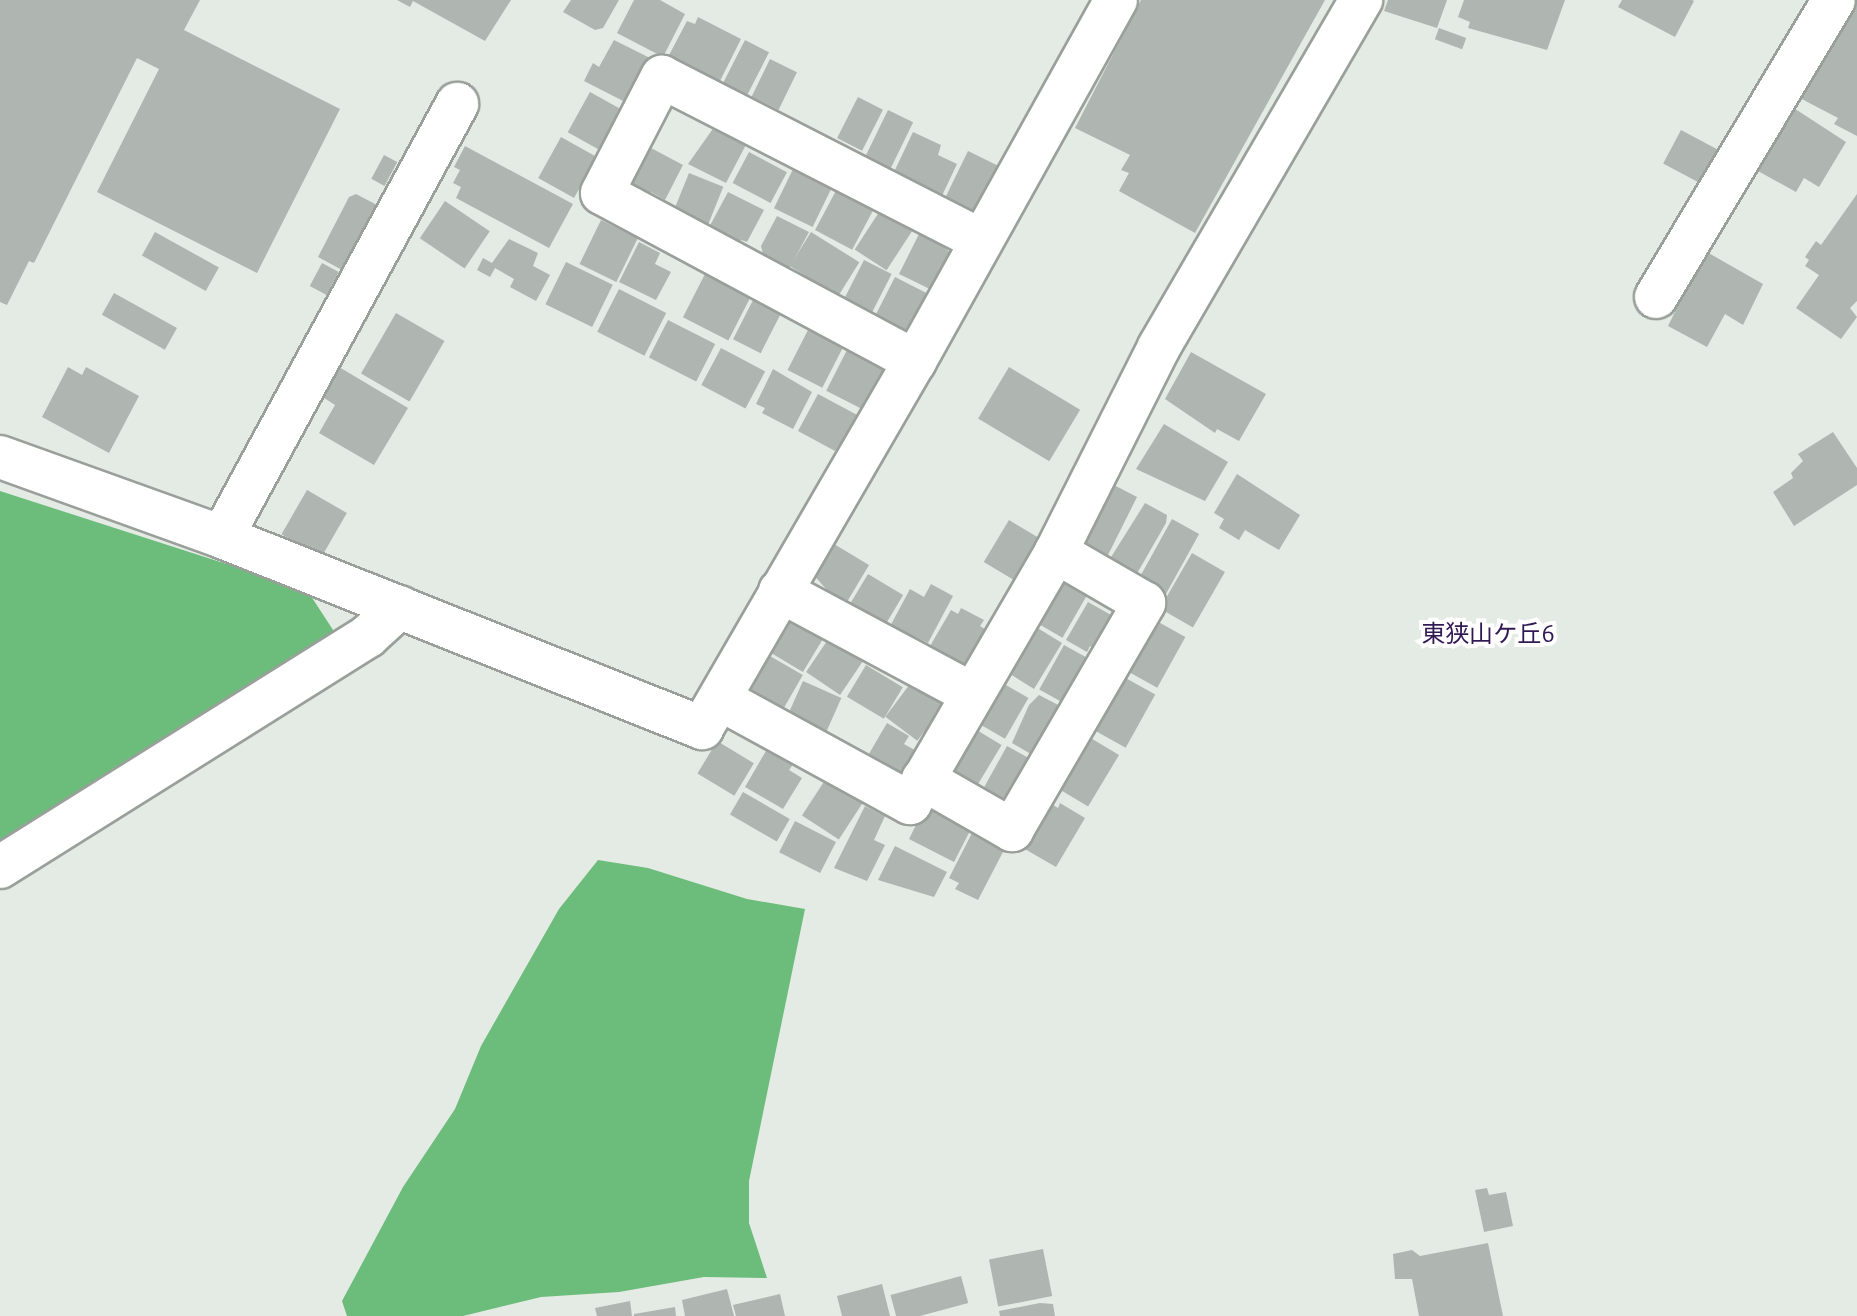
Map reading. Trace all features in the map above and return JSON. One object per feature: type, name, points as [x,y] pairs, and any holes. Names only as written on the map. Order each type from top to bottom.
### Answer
[{"type":"street","points":[[0,457],[222,537],[702,728],[915,361],[1116,0]]},
{"type":"street","points":[[720,699],[910,803],[970,693],[1056,552],[1159,347],[1361,0]]},
{"type":"street","points":[[1656,297],[1834,0]]},
{"type":"street","points":[[915,361],[602,193],[662,77],[981,240]]},
{"type":"street","points":[[222,537],[457,104]]},
{"type":"street","points":[[923,779],[1012,830],[1020,817],[1144,603],[1056,552]]},
{"type":"street","points":[[780,591],[970,693]]},
{"type":"street","points":[[0,867],[368,636],[400,607]]},
{"type":"green space","points":[[0,491],[307,590],[335,633],[0,844]]},
{"type":"green space","points":[[598,860],[648,868],[747,899],[805,909],[749,1181],[749,1223],[767,1278],[704,1277],[619,1292],[541,1297],[463,1316],[347,1316],[342,1301],[403,1187],[455,1109],[481,1046],[559,909]]},
{"type":"building","points":[[0,0],[200,0],[184,30],[340,109],[257,273],[97,192],[159,69],[137,58],[34,263],[29,261],[7,305],[0,302]]},
{"type":"building","points":[[397,0],[511,0],[485,41],[413,1],[410,7]]},
{"type":"building","points":[[571,0],[619,0],[603,28],[595,30],[563,12]]},
{"type":"building","points":[[634,0],[660,0],[685,14],[663,57],[617,33]]},
{"type":"building","points":[[1141,0],[1325,0],[1195,233],[1119,191],[1129,173],[1121,170],[1130,155],[1075,128]]},
{"type":"building","points":[[1388,0],[1447,0],[1437,28],[1384,11]]},
{"type":"building","points":[[1464,0],[1565,0],[1547,50],[1468,28],[1470,22],[1458,17]]},
{"type":"building","points":[[1622,0],[1694,1],[1675,37],[1618,7]]},
{"type":"building","points":[[1848,0],[1857,0],[1857,136],[1834,124],[1838,118],[1796,96]]},
{"type":"building","points":[[698,17],[741,39],[718,85],[667,59],[687,21],[695,24]]},
{"type":"building","points":[[1439,28],[1466,38],[1462,49],[1435,39]]},
{"type":"building","points":[[614,40],[650,58],[627,103],[584,81],[593,63],[599,67]]},
{"type":"building","points":[[745,40],[769,52],[743,103],[719,91]]},
{"type":"building","points":[[770,59],[797,72],[779,110],[752,97]]},
{"type":"building","points":[[590,92],[621,109],[598,149],[568,132]]},
{"type":"building","points":[[858,97],[883,110],[862,151],[837,138]]},
{"type":"building","points":[[1786,103],[1846,142],[1819,187],[1804,178],[1796,192],[1758,171],[1767,155],[1759,150]]},
{"type":"building","points":[[888,110],[913,122],[887,176],[862,164]]},
{"type":"building","points":[[717,123],[749,139],[726,183],[688,164]]},
{"type":"building","points":[[1681,130],[1726,154],[1708,187],[1663,164]]},
{"type":"building","points":[[913,132],[941,145],[938,155],[957,164],[940,200],[894,172]]},
{"type":"building","points":[[561,137],[597,157],[574,198],[538,178]]},
{"type":"building","points":[[465,146],[573,204],[549,248],[456,198],[461,187],[453,183],[460,170],[454,167]]},
{"type":"building","points":[[651,148],[683,165],[665,200],[651,192],[646,203],[627,193]]},
{"type":"building","points":[[968,151],[1001,167],[977,217],[944,200]]},
{"type":"building","points":[[749,152],[787,172],[771,203],[733,183]]},
{"type":"building","points":[[384,155],[397,162],[385,186],[371,179]]},
{"type":"building","points":[[795,165],[834,184],[813,227],[774,208]]},
{"type":"building","points":[[689,173],[723,187],[708,224],[674,210]]},
{"type":"building","points":[[839,185],[876,205],[852,250],[815,230]]},
{"type":"building","points":[[728,192],[764,210],[747,242],[741,240],[736,249],[706,233]]},
{"type":"building","points":[[356,194],[379,206],[344,271],[318,257],[349,197]]},
{"type":"building","points":[[1857,194],[1857,301],[1850,308],[1857,317],[1841,339],[1796,308],[1819,275],[1805,266],[1809,260],[1805,257],[1816,241],[1821,245]]},
{"type":"building","points":[[445,201],[490,231],[465,269],[420,238]]},
{"type":"building","points":[[883,206],[915,227],[887,270],[855,250]]},
{"type":"building","points":[[777,216],[809,232],[789,269],[763,254],[761,246]]},
{"type":"building","points":[[601,220],[638,238],[616,282],[580,264]]},
{"type":"building","points":[[922,228],[953,255],[934,291],[899,274]]},
{"type":"building","points":[[155,232],[219,267],[206,291],[142,256]]},
{"type":"building","points":[[811,232],[859,262],[838,296],[790,266]]},
{"type":"building","points":[[509,239],[538,253],[533,266],[550,275],[536,301],[510,287],[514,279],[495,268],[490,277],[477,270],[483,258],[492,263]]},
{"type":"building","points":[[639,242],[660,253],[655,264],[671,272],[656,300],[619,282]]},
{"type":"building","points":[[1705,251],[1763,284],[1743,325],[1725,314],[1707,347],[1668,326]]},
{"type":"building","points":[[864,260],[892,274],[870,317],[842,303]]},
{"type":"building","points":[[566,262],[613,285],[592,327],[545,304]]},
{"type":"building","points":[[322,263],[339,272],[327,295],[310,286]]},
{"type":"building","points":[[707,270],[752,293],[728,340],[683,317]]},
{"type":"building","points":[[895,277],[929,294],[907,337],[873,320]]},
{"type":"building","points":[[619,289],[666,313],[644,356],[597,332]]},
{"type":"building","points":[[114,293],[177,328],[165,350],[102,315]]},
{"type":"building","points":[[753,300],[781,314],[761,353],[733,339]]},
{"type":"building","points":[[396,313],[444,341],[409,402],[361,374]]},
{"type":"building","points":[[668,320],[715,344],[696,381],[649,357]]},
{"type":"building","points":[[808,330],[843,348],[822,388],[788,370]]},
{"type":"building","points":[[721,348],[765,371],[745,409],[701,385]]},
{"type":"building","points":[[848,348],[887,368],[865,411],[826,391]]},
{"type":"building","points":[[1191,352],[1266,394],[1239,441],[1217,429],[1215,433],[1165,399]]},
{"type":"building","points":[[68,367],[82,375],[86,367],[139,396],[109,453],[42,417]]},
{"type":"building","points":[[339,367],[408,408],[374,465],[319,433],[335,405],[321,396]]},
{"type":"building","points":[[1009,367],[1080,410],[1049,461],[978,418]]},
{"type":"building","points":[[773,369],[812,392],[793,429],[762,413],[765,408],[756,404]]},
{"type":"building","points":[[818,394],[861,417],[835,451],[798,431]]},
{"type":"building","points":[[1164,424],[1228,462],[1205,501],[1136,469]]},
{"type":"building","points":[[1833,432],[1857,468],[1857,485],[1794,526],[1773,492],[1793,478],[1791,473],[1803,461],[1798,454]]},
{"type":"building","points":[[1237,474],[1300,515],[1279,550],[1245,530],[1239,540],[1219,528],[1224,519],[1214,513]]},
{"type":"building","points":[[1114,485],[1137,497],[1106,559],[1077,544],[1104,493],[1108,495]]},
{"type":"building","points":[[307,490],[347,513],[321,557],[282,534]]},
{"type":"building","points":[[1145,503],[1167,515],[1166,523],[1135,577],[1108,562]]},
{"type":"building","points":[[1172,519],[1199,534],[1166,594],[1139,579]]},
{"type":"building","points":[[1009,520],[1042,540],[1017,582],[984,562]]},
{"type":"building","points":[[834,544],[869,565],[844,607],[823,594],[826,589],[812,573]]},
{"type":"building","points":[[1192,553],[1225,572],[1193,627],[1160,608]]},
{"type":"building","points":[[868,574],[903,595],[884,628],[848,607]]},
{"type":"building","points":[[1064,575],[1090,590],[1062,638],[1036,623]]},
{"type":"building","points":[[931,584],[953,596],[928,643],[911,635],[907,642],[887,632],[910,589],[924,597]]},
{"type":"building","points":[[1088,602],[1120,620],[1100,653],[1090,646],[1087,652],[1066,640]]},
{"type":"building","points":[[961,608],[984,620],[980,626],[985,629],[963,675],[926,653],[951,610],[958,614]]},
{"type":"building","points":[[787,617],[823,639],[803,672],[767,650]]},
{"type":"building","points":[[1153,619],[1185,637],[1157,688],[1125,670]]},
{"type":"building","points":[[1031,624],[1062,643],[1034,689],[1010,674],[1021,656],[1015,653]]},
{"type":"building","points":[[829,638],[863,661],[840,695],[806,672]]},
{"type":"building","points":[[1064,645],[1093,661],[1068,706],[1039,690]]},
{"type":"building","points":[[763,652],[803,675],[783,710],[743,687]]},
{"type":"building","points":[[866,665],[903,687],[884,719],[847,697]]},
{"type":"building","points":[[1122,676],[1155,694],[1126,748],[1092,729]]},
{"type":"building","points":[[913,680],[945,704],[917,741],[885,717]]},
{"type":"building","points":[[803,681],[841,698],[825,735],[787,718]]},
{"type":"building","points":[[999,681],[1028,698],[1005,739],[976,722]]},
{"type":"building","points":[[1039,695],[1062,707],[1039,759],[1012,743],[1029,705]]},
{"type":"building","points":[[887,723],[909,736],[904,744],[920,753],[904,780],[863,764]]},
{"type":"building","points":[[975,729],[1002,745],[976,788],[949,772]]},
{"type":"building","points":[[1089,737],[1119,755],[1088,806],[1058,788]]},
{"type":"building","points":[[717,741],[754,763],[734,796],[697,774]]},
{"type":"building","points":[[770,744],[796,760],[789,770],[802,778],[783,809],[745,787]]},
{"type":"building","points":[[1007,746],[1034,761],[1010,804],[983,789]]},
{"type":"building","points":[[827,777],[864,801],[839,840],[802,816]]},
{"type":"building","points":[[743,792],[790,819],[777,842],[730,815]]},
{"type":"building","points":[[1050,803],[1058,808],[1060,803],[1085,818],[1056,867],[1023,848]]},
{"type":"building","points":[[865,806],[885,816],[874,840],[885,845],[867,881],[834,868]]},
{"type":"building","points":[[925,807],[959,824],[962,819],[973,825],[954,862],[909,839]]},
{"type":"building","points":[[795,821],[836,842],[820,873],[779,852]]},
{"type":"building","points":[[972,833],[1004,850],[978,900],[955,889],[959,883],[949,878]]},
{"type":"building","points":[[895,846],[947,872],[934,897],[878,880]]},
{"type":"building","points":[[1487,1188],[1489,1195],[1506,1192],[1513,1226],[1484,1232],[1475,1190]]},
{"type":"building","points":[[1488,1243],[1503,1316],[1419,1316],[1412,1279],[1395,1279],[1393,1254],[1412,1250],[1420,1256]]},
{"type":"building","points":[[1043,1249],[1052,1296],[998,1307],[989,1259]]},
{"type":"building","points":[[961,1276],[968,1303],[920,1316],[896,1316],[890,1295]]},
{"type":"building","points":[[882,1284],[890,1316],[842,1316],[837,1296]]},
{"type":"building","points":[[727,1289],[734,1316],[685,1316],[682,1300]]},
{"type":"building","points":[[780,1294],[785,1316],[736,1316],[733,1305]]},
{"type":"building","points":[[630,1301],[632,1316],[597,1316],[595,1308]]},
{"type":"building","points":[[1040,1303],[1053,1304],[1055,1316],[1000,1316],[999,1311]]},
{"type":"building","points":[[675,1307],[676,1316],[634,1316],[634,1314]]},
{"type":"district","name":"東狭山ケ丘6","points":[[1488,634]]}]
